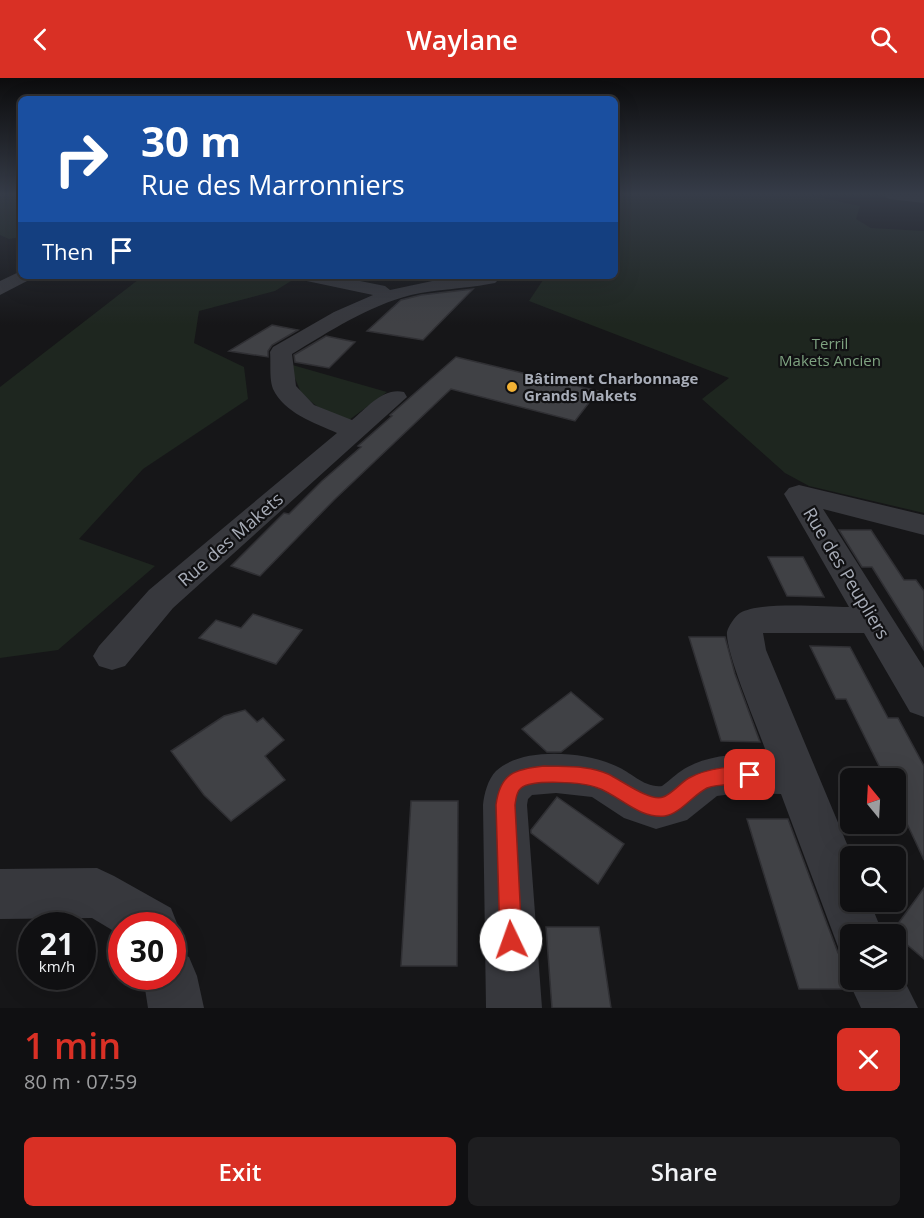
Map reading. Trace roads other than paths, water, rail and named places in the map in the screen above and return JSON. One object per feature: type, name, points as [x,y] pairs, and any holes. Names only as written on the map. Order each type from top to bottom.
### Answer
[{"type":"street","points":[[0,289],[18,279]]},
{"type":"street","points":[[323,279],[378,290],[388,297]]},
{"type":"street","points":[[355,431],[305,410],[284,388],[281,352],[347,312],[407,290],[486,279]]},
{"type":"street","name":"Rue des Makets","points":[[112,656],[161,599],[395,397]]},
{"type":"street","name":"Rue des Peupliers","points":[[924,525],[799,494],[924,701]]},
{"type":"street","points":[[854,924],[748,650],[745,631],[752,623],[765,620],[876,620]]},
{"type":"street","points":[[514,1008],[505,805],[507,791],[514,782],[525,777],[544,774],[583,776],[601,780],[649,806],[665,807],[695,785],[709,778],[795,774]]},
{"type":"street","points":[[0,894],[97,893],[129,912]]},
{"type":"street","points":[[173,990],[176,1008]]},
{"type":"street","points":[[880,990],[890,1008]]},
{"type":"place","name":"Bâtiment Charbonnage Grands Makets","points":[[512,387]]},
{"type":"park label","name":"Terril Makets Ancien","points":[[830,352]]}]
